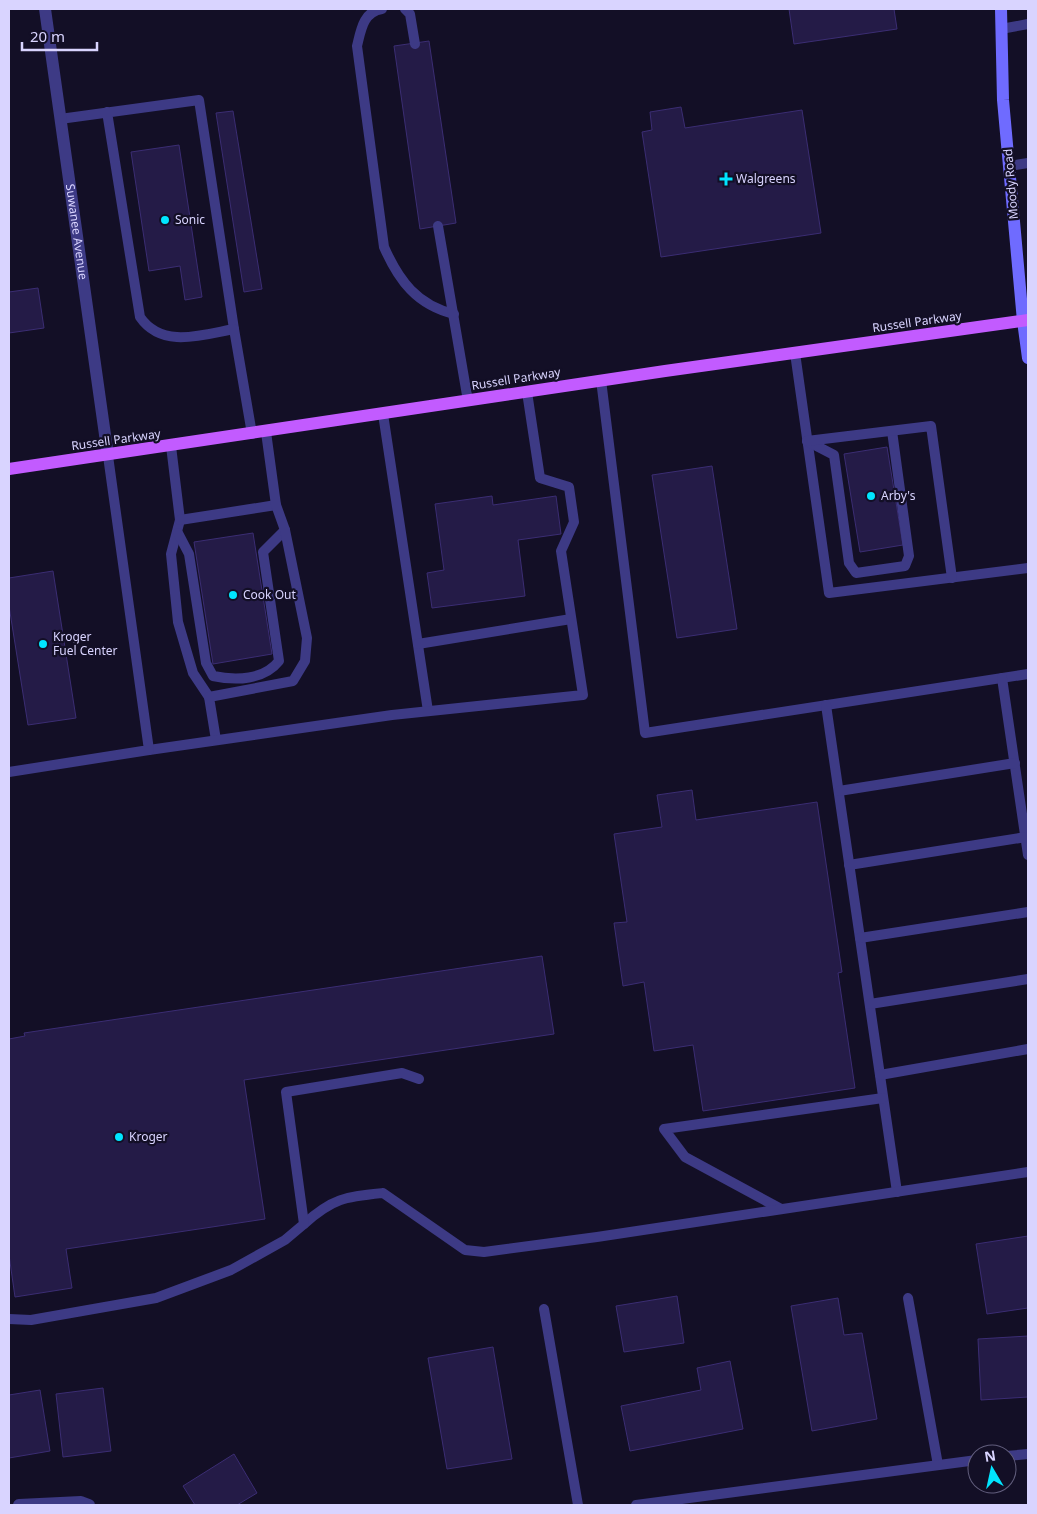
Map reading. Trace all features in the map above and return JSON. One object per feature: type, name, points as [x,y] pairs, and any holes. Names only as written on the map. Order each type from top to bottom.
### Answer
[{"type":"main road","name":"Russell Parkway","points":[[9,469],[108,456],[601,380],[1025,320]]},
{"type":"street","name":"Suwanee Avenue","points":[[45,9],[108,456]]},
{"type":"street","name":"Moody Road","points":[[1002,9],[1000,28],[1003,100],[1028,358]]},
{"type":"street","points":[[20,1505],[81,1502],[89,1505]]},
{"type":"lane","points":[[382,9],[376,10],[367,17],[361,26],[357,46],[384,247],[394,270],[411,290],[436,309],[454,314]]},
{"type":"lane","points":[[405,9],[410,14],[415,44]]},
{"type":"lane","points":[[1000,28],[1028,24]]},
{"type":"lane","points":[[60,119],[198,100],[252,434]]},
{"type":"lane","points":[[107,112],[140,317],[145,325],[160,335],[181,338],[234,330]]},
{"type":"lane","points":[[1009,166],[1028,163]]},
{"type":"lane","points":[[438,226],[468,400]]},
{"type":"lane","points":[[795,353],[829,593],[1028,568]]},
{"type":"lane","points":[[601,380],[646,733],[1028,674]]},
{"type":"lane","points":[[9,772],[216,740],[428,711],[583,695],[561,552],[574,522],[569,487],[540,478],[527,392]]},
{"type":"lane","points":[[383,414],[428,711]]},
{"type":"lane","points":[[808,441],[931,426],[952,578]]},
{"type":"lane","points":[[808,441],[834,455],[849,563],[856,573],[905,566],[909,556],[892,431]]},
{"type":"lane","points":[[209,697],[293,680],[305,661],[307,638],[285,530],[276,505],[266,432]]},
{"type":"lane","points":[[171,446],[180,520],[171,554],[178,622],[193,673],[209,697],[216,740]]},
{"type":"lane","points":[[108,456],[149,750]]},
{"type":"lane","points":[[180,520],[276,505]]},
{"type":"lane","points":[[178,533],[190,554],[206,663],[214,676],[232,680],[270,672],[279,661],[263,552],[285,530]]},
{"type":"lane","points":[[418,644],[571,619]]},
{"type":"lane","points":[[1002,678],[1028,855]]},
{"type":"lane","points":[[826,705],[897,1192]]},
{"type":"lane","points":[[839,791],[1015,763]]},
{"type":"lane","points":[[849,865],[1026,836]]},
{"type":"lane","points":[[860,938],[1028,912]]},
{"type":"lane","points":[[870,1004],[1028,980]]},
{"type":"lane","points":[[880,1075],[1028,1049]]},
{"type":"lane","points":[[304,1224],[286,1092],[402,1073],[419,1079]]},
{"type":"lane","points":[[781,1209],[685,1157],[664,1129],[883,1098]]},
{"type":"lane","points":[[9,1319],[31,1320],[156,1298],[231,1270],[285,1240],[324,1206],[345,1197],[383,1193],[465,1250],[484,1252],[1028,1172]]},
{"type":"lane","points":[[908,1298],[938,1465]]},
{"type":"lane","points":[[544,1309],[578,1505]]},
{"type":"lane","points":[[636,1505],[967,1461]]},
{"type":"building","points":[[789,9],[894,9],[897,29],[794,44]]},
{"type":"building","points":[[429,41],[456,223],[420,229],[394,46]]},
{"type":"building","points":[[681,107],[685,128],[802,110],[821,233],[661,257],[642,132],[652,130],[650,112]]},
{"type":"building","points":[[233,111],[262,289],[244,292],[216,113]]},
{"type":"building","points":[[179,145],[202,297],[185,300],[180,266],[149,271],[131,152]]},
{"type":"building","points":[[38,288],[44,328],[9,333],[9,292]]},
{"type":"building","points":[[887,447],[903,545],[860,552],[844,454]]},
{"type":"building","points":[[712,466],[737,629],[677,638],[652,475]]},
{"type":"building","points":[[492,496],[493,505],[556,496],[561,534],[518,540],[525,596],[432,608],[427,573],[444,570],[435,504]]},
{"type":"building","points":[[253,533],[272,654],[213,664],[194,542]]},
{"type":"building","points":[[53,571],[76,718],[28,725],[9,606],[9,578]]},
{"type":"building","points":[[692,790],[696,820],[817,802],[842,972],[838,973],[855,1088],[703,1111],[693,1045],[654,1051],[644,982],[623,986],[614,923],[627,922],[614,834],[662,827],[657,795]]},
{"type":"building","points":[[542,956],[554,1034],[244,1080],[265,1219],[66,1249],[72,1288],[15,1297],[9,1255],[9,1039],[25,1036],[24,1033]]},
{"type":"building","points":[[1028,1236],[1028,1308],[987,1314],[976,1244]]},
{"type":"building","points":[[677,1296],[684,1343],[624,1352],[616,1306]]},
{"type":"building","points":[[838,1298],[844,1335],[862,1333],[877,1419],[812,1431],[791,1306]]},
{"type":"building","points":[[1028,1336],[1028,1397],[981,1400],[978,1339]]},
{"type":"building","points":[[493,1347],[512,1459],[447,1469],[428,1358]]},
{"type":"building","points":[[730,1361],[743,1429],[630,1451],[621,1406],[701,1390],[697,1368]]},
{"type":"building","points":[[103,1388],[111,1451],[63,1457],[56,1394]]},
{"type":"building","points":[[40,1390],[50,1451],[9,1458],[9,1395]]},
{"type":"building","points":[[234,1454],[257,1493],[237,1505],[195,1505],[183,1486]]},
{"type":"place","name":"Walgreens","points":[[726,179]]},
{"type":"place","name":"Sonic","points":[[165,220]]},
{"type":"place","name":"Arby's","points":[[871,496]]},
{"type":"place","name":"Cook Out","points":[[233,595]]},
{"type":"place","name":"Kroger Fuel Center","points":[[43,644]]},
{"type":"place","name":"Kroger","points":[[119,1137]]}]
